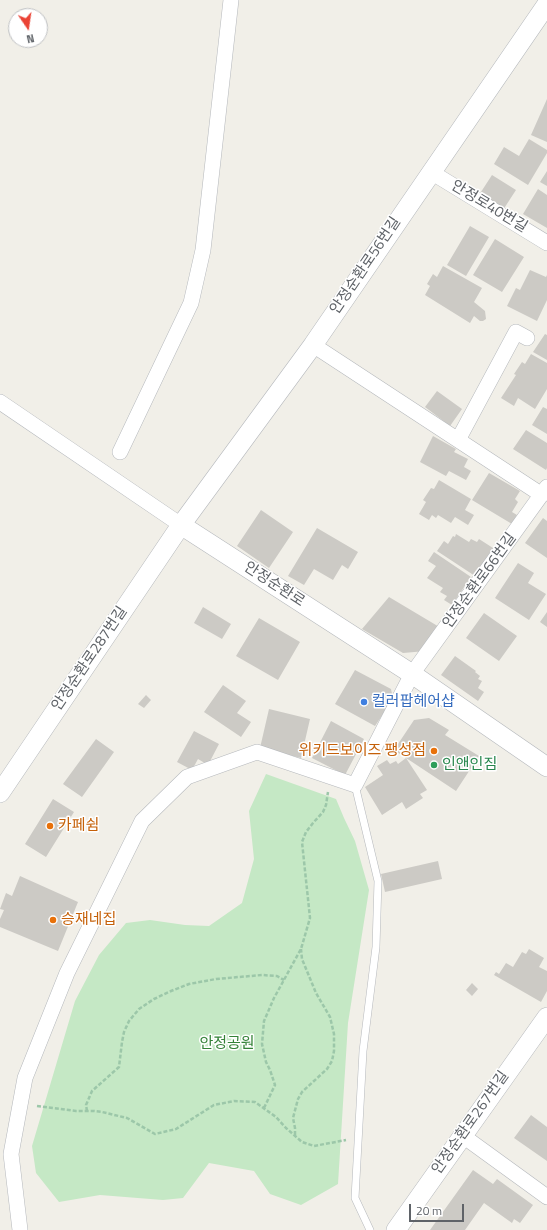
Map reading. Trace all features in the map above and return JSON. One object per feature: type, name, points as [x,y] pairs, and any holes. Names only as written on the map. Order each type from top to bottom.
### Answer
[{"type":"street","points":[[120,452],[191,303],[203,250],[231,0]]},
{"type":"street","name":"안정순환로56번길","points":[[181,525],[313,345],[547,4]]},
{"type":"street","name":"안정로40번길","points":[[431,172],[547,243]]},
{"type":"street","points":[[458,440],[516,332],[527,338]]},
{"type":"street","points":[[313,345],[458,440],[544,491]]},
{"type":"street","name":"안정순환로","points":[[0,402],[181,525],[412,674],[547,767]]},
{"type":"street","name":"안정순환로66번길","points":[[355,785],[412,674],[544,491]]},
{"type":"street","name":"안정순환로287번길","points":[[0,794],[181,525]]},
{"type":"street","points":[[20,1230],[5,1155],[20,1104],[25,1078],[66,973],[142,821],[187,777],[257,752],[355,785]]},
{"type":"street","name":"안정순환로267번길","points":[[396,1230],[547,1017]]},
{"type":"street","points":[[463,1136],[547,1197]]},
{"type":"lane","points":[[355,785],[378,882],[376,947],[363,1051],[355,1198],[370,1230]]},
{"type":"path","points":[[264,1108],[275,1085],[266,1062],[262,1044],[264,1021],[274,998],[301,948],[310,918],[302,842],[306,832],[323,812],[326,805],[330,783],[333,777]]},
{"type":"path","points":[[295,1136],[293,1118],[298,1100],[302,1092],[327,1069],[332,1061],[334,1051],[334,1034],[330,1017],[316,993],[302,959],[301,948]]},
{"type":"path","points":[[87,1111],[86,1105],[92,1091],[120,1068],[122,1042],[124,1032],[129,1021],[139,1009],[154,999],[189,984],[216,979],[262,975],[277,976],[284,980]]},
{"type":"path","points":[[20,1104],[76,1111],[94,1111],[127,1118],[155,1134],[176,1129],[214,1105],[234,1101],[255,1102],[276,1117],[302,1142],[314,1146],[358,1139]]},
{"type":"green space","name":"안정공원","points":[[266,774],[336,799],[355,841],[369,890],[348,1023],[338,1184],[301,1205],[270,1194],[254,1171],[209,1163],[183,1198],[163,1200],[100,1195],[59,1202],[36,1173],[32,1146],[75,1001],[99,955],[126,923],[150,920],[185,925],[209,926],[242,903],[254,859],[249,811]]},
{"type":"building","points":[[547,99],[547,142],[531,135]]},
{"type":"building","points":[[529,139],[547,150],[547,153],[528,185],[494,164],[504,147],[519,156]]},
{"type":"building","points":[[547,171],[547,186],[540,182]]},
{"type":"building","points":[[492,175],[516,190],[503,210],[479,195]]},
{"type":"building","points":[[538,189],[547,195],[547,228],[523,214]]},
{"type":"building","points":[[470,226],[489,237],[466,276],[447,265]]},
{"type":"building","points":[[495,239],[524,257],[502,292],[473,275]]},
{"type":"building","points":[[443,266],[482,288],[474,302],[485,311],[486,319],[480,321],[474,316],[470,323],[425,295],[430,286],[427,284],[433,274],[437,277]]},
{"type":"building","points":[[530,270],[546,277],[547,275],[547,300],[537,321],[507,306],[516,288],[520,290]]},
{"type":"building","points":[[545,334],[547,335],[547,360],[533,352]]},
{"type":"building","points":[[531,354],[547,363],[547,389],[535,409],[518,398],[514,406],[501,398],[516,375],[514,374],[522,362],[525,364]]},
{"type":"building","points":[[437,391],[462,409],[450,426],[425,407]]},
{"type":"building","points":[[543,407],[547,409],[547,434],[532,425]]},
{"type":"building","points":[[526,430],[547,443],[546,470],[513,449]]},
{"type":"building","points":[[433,436],[456,449],[454,452],[468,459],[464,467],[471,471],[466,480],[449,471],[446,476],[420,462]]},
{"type":"building","points":[[489,473],[520,491],[515,499],[518,502],[512,512],[517,515],[512,524],[472,500]]},
{"type":"building","points":[[439,480],[471,499],[465,510],[474,515],[468,525],[455,517],[451,523],[438,515],[436,518],[432,515],[429,520],[419,514],[426,502],[423,500],[431,488],[434,489]]},
{"type":"building","points":[[261,510],[293,532],[269,568],[237,546]]},
{"type":"building","points":[[543,518],[547,521],[547,558],[525,543]]},
{"type":"building","points":[[317,528],[358,552],[348,569],[342,565],[333,580],[314,569],[304,585],[288,576]]},
{"type":"building","points":[[456,534],[469,542],[471,539],[477,542],[479,539],[493,548],[475,576],[437,551],[444,541],[448,544]]},
{"type":"building","points":[[434,552],[471,577],[452,605],[444,600],[447,596],[440,592],[443,588],[427,578],[436,566],[428,561]]},
{"type":"building","points":[[518,563],[534,573],[528,583],[546,594],[529,620],[495,598]]},
{"type":"building","points":[[389,597],[441,628],[426,651],[403,653],[362,629]]},
{"type":"building","points":[[203,607],[231,624],[222,639],[194,623]]},
{"type":"building","points":[[547,612],[547,627],[540,622]]},
{"type":"building","points":[[484,613],[517,636],[499,661],[466,638]]},
{"type":"building","points":[[259,618],[300,642],[278,680],[236,656]]},
{"type":"building","points":[[455,656],[476,671],[475,672],[480,676],[478,679],[482,681],[478,688],[484,692],[478,701],[441,675]]},
{"type":"building","points":[[355,670],[391,689],[393,699],[375,726],[335,704]]},
{"type":"building","points":[[223,685],[246,701],[237,713],[251,722],[241,737],[204,712]]},
{"type":"building","points":[[146,695],[151,700],[144,708],[138,704]]},
{"type":"building","points":[[269,709],[310,719],[301,758],[260,748]]},
{"type":"building","points":[[429,718],[449,730],[445,735],[479,756],[456,791],[394,750],[414,720]]},
{"type":"building","points":[[331,721],[364,739],[345,775],[312,758]]},
{"type":"building","points":[[194,731],[219,744],[208,765],[198,759],[192,770],[177,762]]},
{"type":"building","points":[[96,739],[114,752],[82,797],[63,784]]},
{"type":"building","points":[[406,758],[427,790],[420,794],[423,798],[406,809],[402,802],[382,815],[365,787],[383,775],[377,766],[387,760],[390,764],[396,761],[398,764]]},
{"type":"building","points":[[53,799],[74,812],[46,857],[25,844]]},
{"type":"building","points":[[438,861],[442,879],[385,892],[381,874]]},
{"type":"building","points":[[20,876],[78,902],[58,951],[0,927],[0,919],[4,910],[0,909],[6,893],[12,896]]},
{"type":"building","points":[[529,949],[544,958],[539,967],[547,971],[547,991],[541,1002],[494,975],[496,972],[499,974],[506,963],[513,967],[522,952],[526,954]]},
{"type":"building","points":[[472,983],[478,989],[472,996],[466,990]]},
{"type":"building","points":[[531,1115],[547,1127],[547,1161],[514,1138]]},
{"type":"building","points":[[473,1170],[493,1184],[497,1179],[533,1205],[520,1223],[514,1219],[512,1223],[484,1203],[465,1230],[430,1230]]},
{"type":"place","name":"컬러팝헤어샵","points":[[364,702]]},
{"type":"place","name":"위키드보이즈 팽성점","points":[[434,751]]},
{"type":"place","name":"인앤인짐","points":[[434,765]]},
{"type":"place","name":"카페쉼","points":[[50,826]]},
{"type":"place","name":"승재네집","points":[[53,920]]}]
